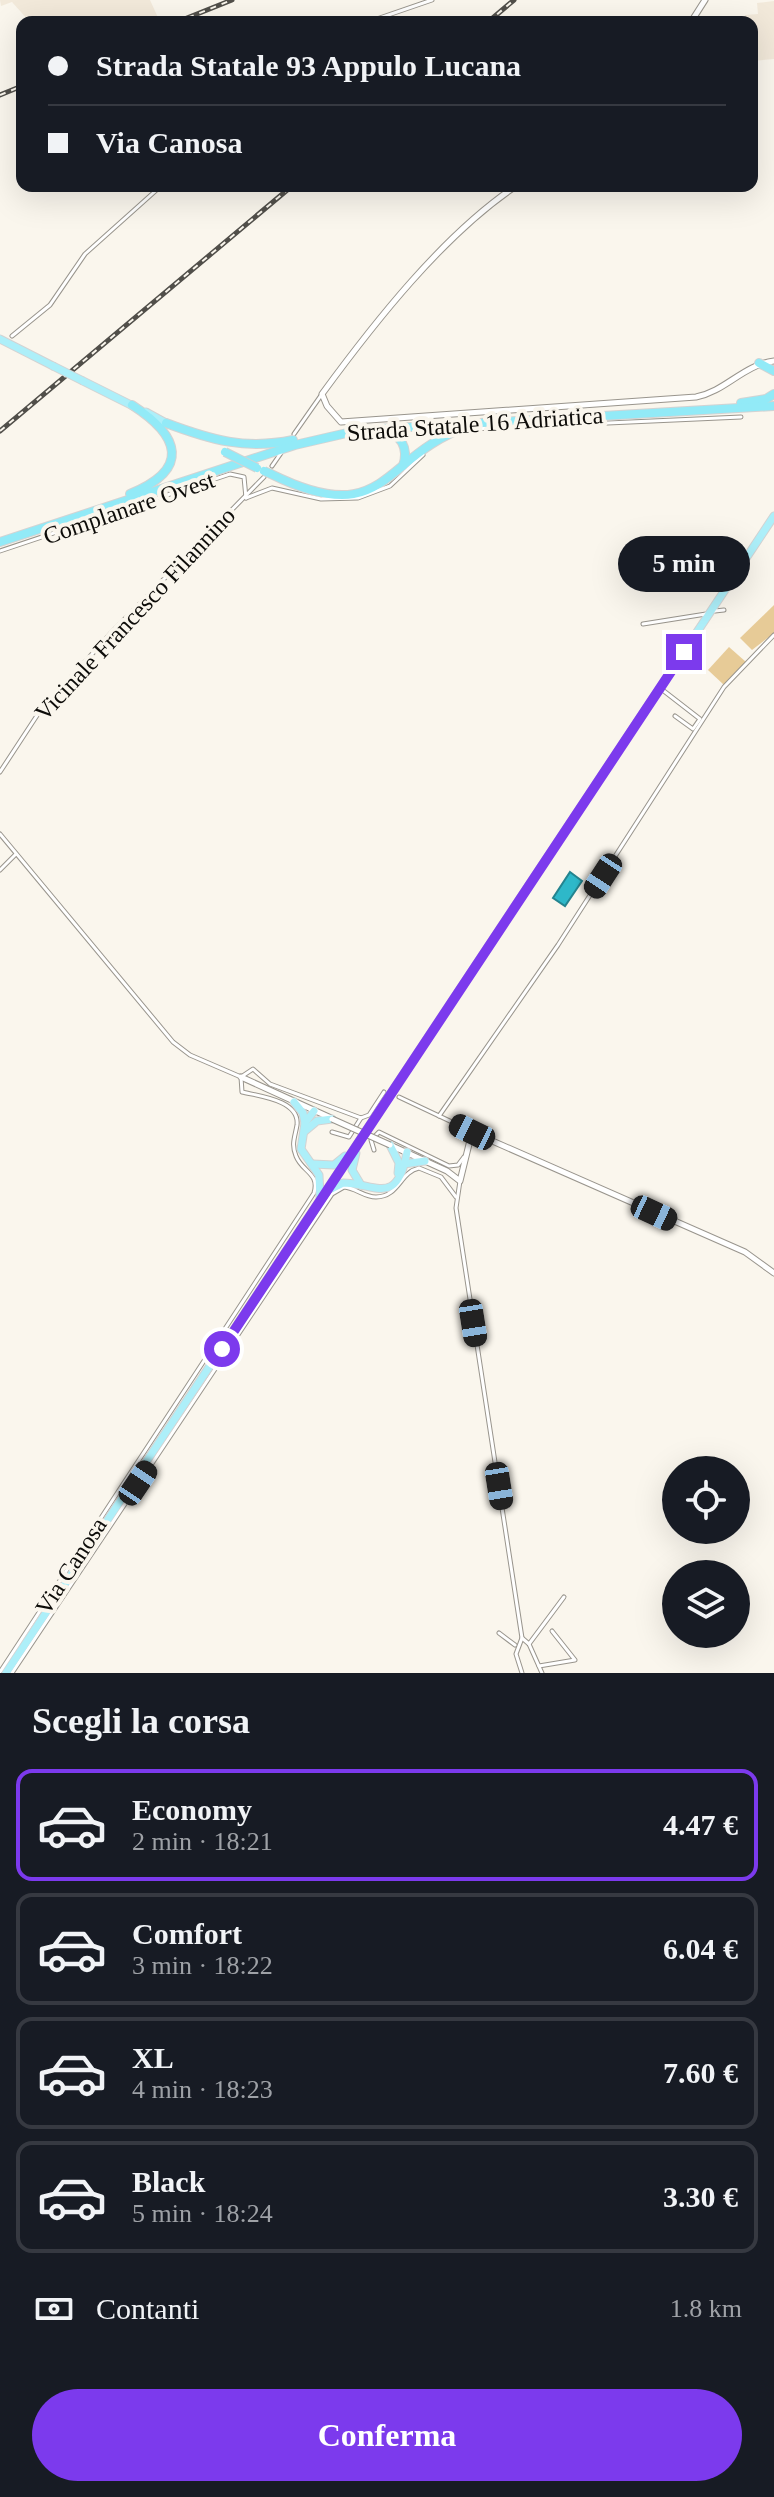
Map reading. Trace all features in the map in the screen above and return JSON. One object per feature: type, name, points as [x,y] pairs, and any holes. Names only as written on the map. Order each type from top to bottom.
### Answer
[{"type":"highway","points":[[759,363],[774,371]]},
{"type":"highway","points":[[723,405],[763,400],[774,394]]},
{"type":"highway","name":"Strada Statale 16 Adriatica","points":[[0,540],[274,451],[341,433],[404,425],[774,404]]},
{"type":"highway","name":"Strada Statale 16 Adriatica","points":[[0,540],[306,437],[382,423],[774,404]]},
{"type":"highway","points":[[115,500],[156,482],[170,460],[170,445],[165,430],[132,405]]},
{"type":"highway","points":[[166,423],[306,490],[338,496],[371,490],[449,434],[476,425],[513,419]]},
{"type":"highway","points":[[166,423],[229,444],[261,445],[306,437]]},
{"type":"highway","points":[[341,433],[383,430],[394,433],[406,451],[401,470]]},
{"type":"main road","points":[[0,339],[166,423]]},
{"type":"main road","points":[[9,1673],[774,516]]},
{"type":"main road","points":[[294,1102],[308,1124]]},
{"type":"main road","points":[[314,1111],[303,1133],[301,1149],[321,1182],[319,1203]]},
{"type":"main road","points":[[308,1124],[332,1119]]},
{"type":"main road","points":[[310,1163],[334,1165],[364,1133]]},
{"type":"main road","points":[[364,1133],[352,1170],[366,1188]]},
{"type":"main road","points":[[390,1145],[402,1164]]},
{"type":"main road","points":[[319,1203],[334,1186],[343,1183],[381,1190],[398,1176],[407,1152]]},
{"type":"main road","points":[[402,1164],[426,1165]]},
{"type":"street","points":[[385,16],[432,0]]},
{"type":"street","points":[[12,336],[50,305],[85,254],[154,192]]},
{"type":"street","points":[[294,434],[370,330],[434,259],[489,205],[507,192]]},
{"type":"street","points":[[322,394],[327,406],[341,422],[538,409],[702,395],[759,363],[774,361]]},
{"type":"street","name":"Complanare Ovest","points":[[0,551],[230,474],[244,477],[246,498],[272,488],[335,501],[369,495],[398,480],[432,448],[471,429],[741,417]]},
{"type":"street","name":"Vicinale Francesco Filannino","points":[[0,772],[48,703],[190,551],[246,498],[282,452]]},
{"type":"street","points":[[643,624],[724,610]]},
{"type":"street","points":[[439,1116],[558,945],[724,687],[774,635]]},
{"type":"street","points":[[660,688],[700,719],[693,729],[675,716]]},
{"type":"street","points":[[676,710],[681,704]]},
{"type":"street","points":[[0,834],[173,1042],[190,1055],[407,1152],[441,1177],[456,1197]]},
{"type":"street","points":[[0,870],[16,854]]},
{"type":"street","points":[[241,1077],[253,1069],[270,1084],[361,1118]]},
{"type":"street","name":"Via Canosa","points":[[0,1672],[314,1193],[314,1177],[297,1159],[294,1149],[297,1120],[294,1113],[267,1097],[242,1092],[241,1077]]},
{"type":"street","points":[[332,1132],[349,1137],[384,1092]]},
{"type":"street","points":[[399,1097],[745,1252],[774,1273]]},
{"type":"street","points":[[374,1150],[371,1140],[379,1132],[449,1166],[458,1165],[467,1154]]},
{"type":"street","points":[[472,1132],[456,1197],[522,1638],[529,1644],[542,1673]]},
{"type":"street","points":[[426,1165],[462,1173]]},
{"type":"street","name":"Via Canosa","points":[[9,1673],[328,1198],[344,1187],[373,1197],[388,1195],[414,1169],[426,1165]]},
{"type":"street","points":[[447,1171],[460,1181]]},
{"type":"street","points":[[529,1644],[564,1597]]},
{"type":"street","points":[[539,1666],[575,1660],[552,1631]]},
{"type":"street","points":[[499,1633],[516,1646],[522,1673]]},
{"type":"street","points":[[516,1646],[522,1638]]},
{"type":"shaded area","points":[[0,0],[150,0],[157,16],[25,16],[12,2],[1,6]]},
{"type":"shaded area","points":[[774,1],[774,59],[758,60],[758,16],[745,15],[758,14],[757,3]]},
{"type":"shaded area","points":[[774,605],[774,633],[752,650],[740,638]]},
{"type":"shaded area","points":[[729,647],[746,662],[724,685],[708,670]]},
{"type":"water","points":[[570,872],[582,881],[565,906],[553,898]]},
{"type":"railway","points":[[192,16],[232,0]]},
{"type":"railway","points":[[495,16],[514,0]]},
{"type":"railway","points":[[0,95],[16,88]]},
{"type":"railway","points":[[0,431],[285,192]]},
{"type":"route","points":[[222,1349],[684,652]]}]
